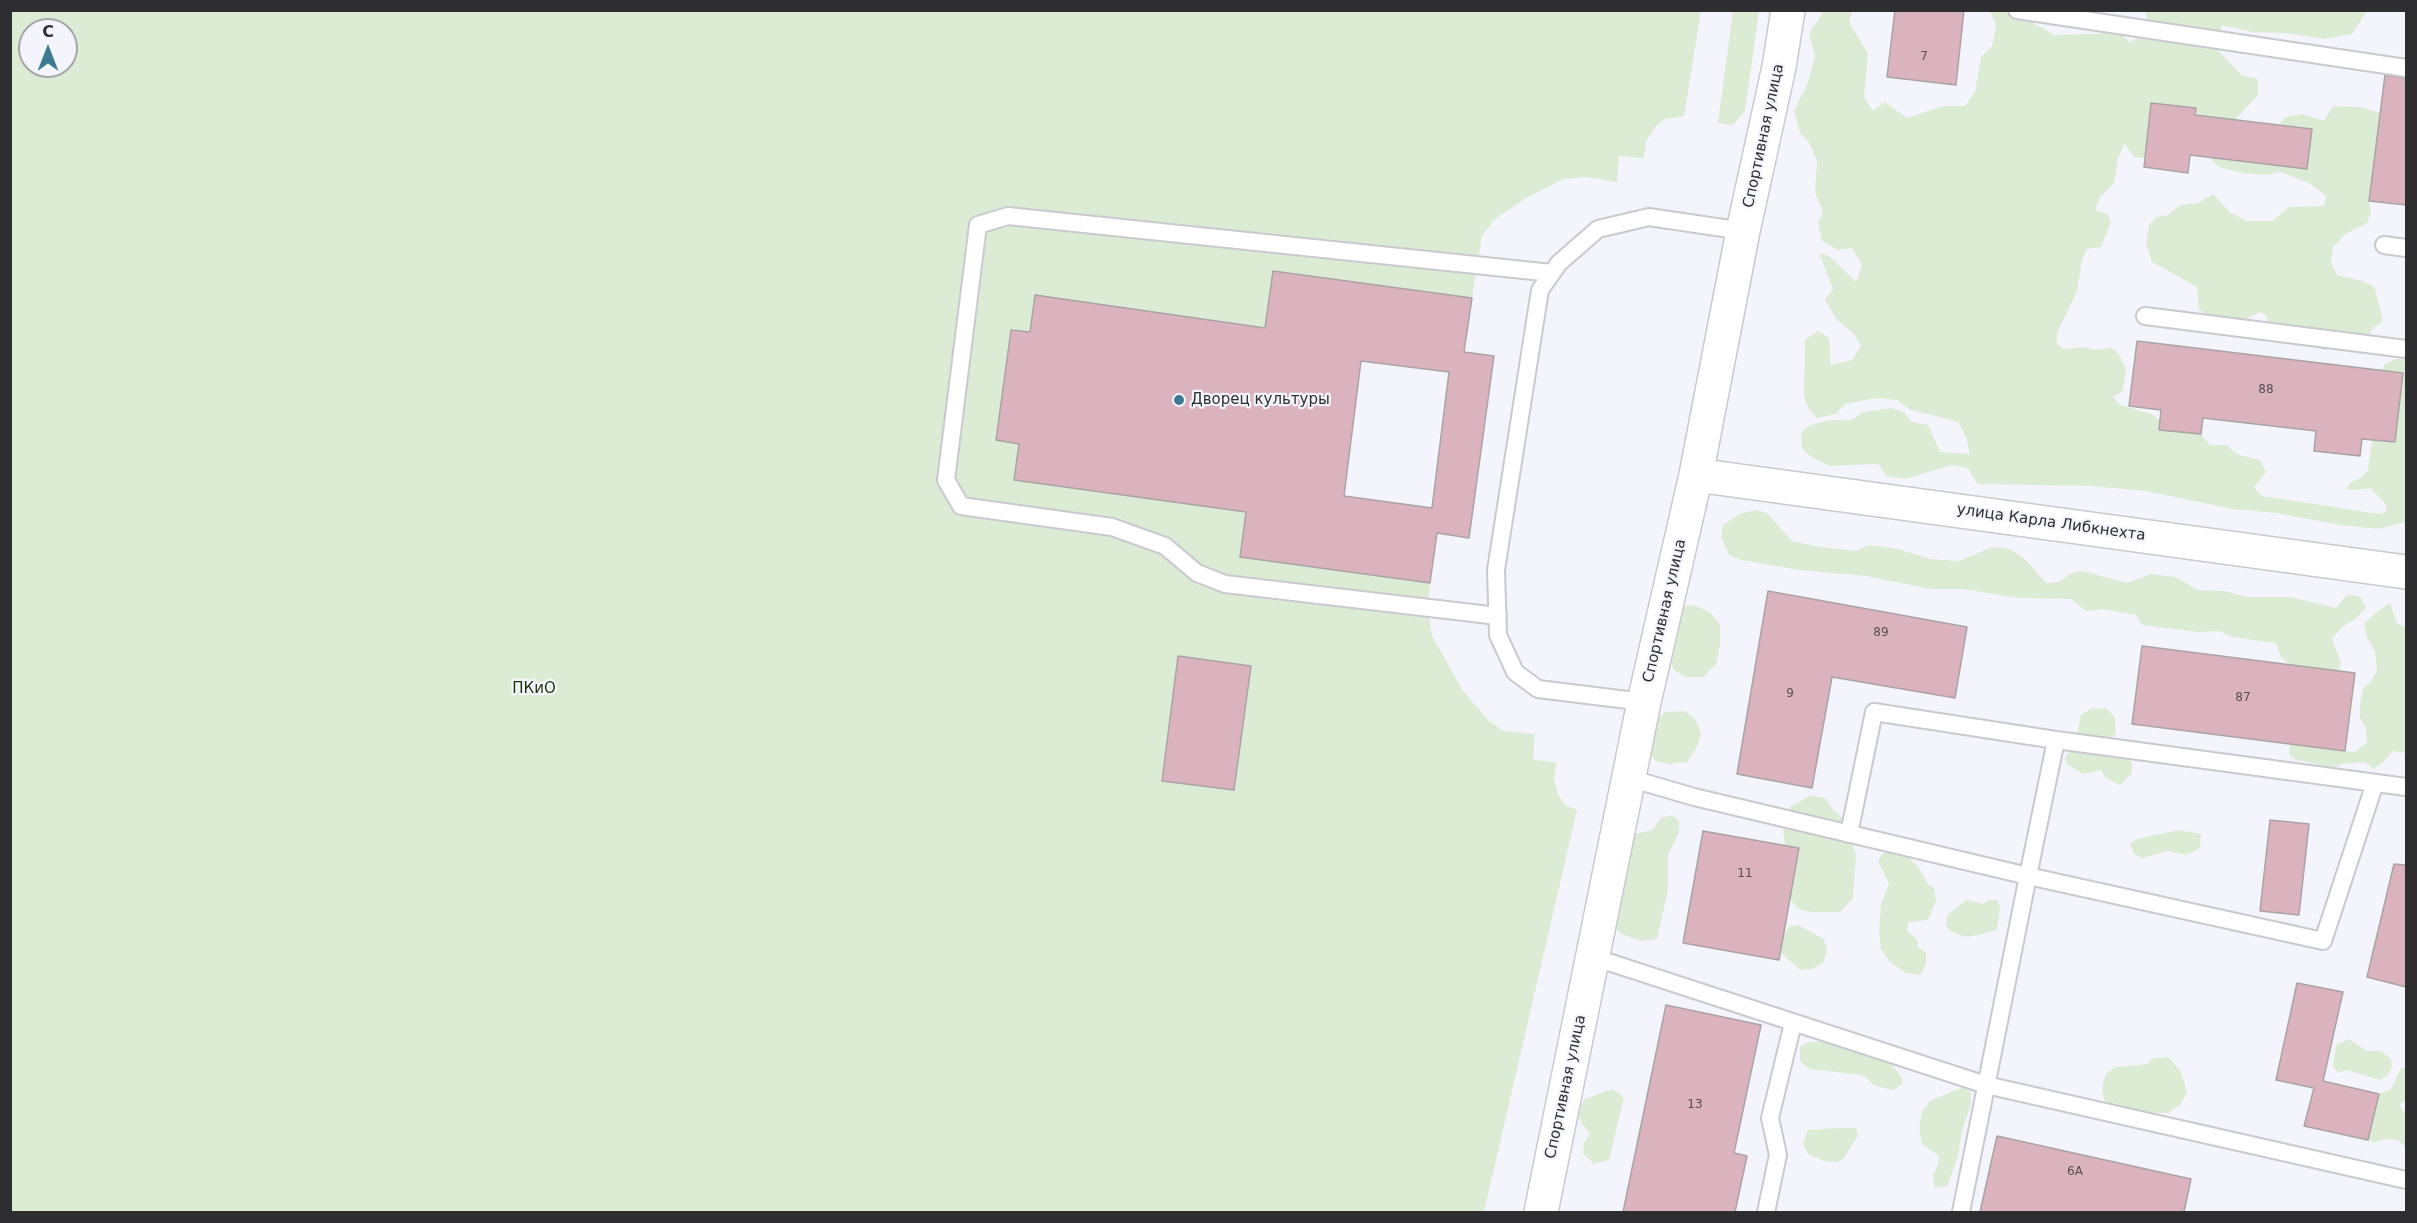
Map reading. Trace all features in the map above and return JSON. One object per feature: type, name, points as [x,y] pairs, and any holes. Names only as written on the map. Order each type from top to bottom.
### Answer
[{"type":"street","name":"Спортивная улица","points":[[1541,1212],[1644,702],[1695,475],[1743,231],[1779,67],[1788,10]]},
{"type":"street","name":"улица Карла Либкнехта","points":[[1695,475],[2406,572]]},
{"type":"lane","points":[[2017,10],[2406,68]]},
{"type":"lane","points":[[1498,616],[1225,584],[1197,573],[1166,546],[1112,527],[961,506],[946,480],[978,225],[1008,216],[1552,273]]},
{"type":"lane","points":[[1644,702],[1538,689],[1515,672],[1498,635],[1496,570],[1540,290],[1559,263],[1598,229],[1649,217],[1743,231]]},
{"type":"lane","points":[[2384,245],[2406,248]]},
{"type":"lane","points":[[2145,315],[2406,349]]},
{"type":"lane","points":[[1849,834],[1874,712],[2056,740],[2406,787]]},
{"type":"lane","points":[[1961,1212],[2056,740]]},
{"type":"lane","points":[[1629,778],[1694,797],[1849,834],[2323,941],[2375,783]]},
{"type":"lane","points":[[1593,957],[1986,1085],[2406,1180]]},
{"type":"lane","points":[[1766,1212],[1778,1155],[1770,1118],[1793,1023]]},
{"type":"green space","name":"ПКиО","points":[[10,11],[1701,11],[1684,116],[1665,119],[1656,126],[1646,142],[1644,158],[1619,156],[1617,182],[1587,177],[1563,179],[1528,197],[1494,220],[1482,236],[1472,298],[1273,271],[1265,328],[1035,296],[1030,332],[1011,330],[996,440],[1019,444],[1014,480],[1246,512],[1241,557],[1430,583],[1428,609],[1432,636],[1463,691],[1489,721],[1504,731],[1535,734],[1533,760],[1557,762],[1554,779],[1558,794],[1565,805],[1577,810],[1484,1212],[11,1212]]},
{"type":"green space","points":[[1733,11],[1759,11],[1745,111],[1733,125],[1718,123]]},
{"type":"green space","points":[[1824,11],[1852,11],[1849,22],[1868,54],[1864,96],[1873,111],[1885,102],[1907,118],[1944,106],[1965,106],[1975,92],[1981,57],[1992,46],[1996,26],[1990,11],[2034,11],[2029,20],[2054,35],[2119,33],[2130,42],[2150,30],[2145,11],[2367,11],[2352,34],[2325,39],[2285,33],[2253,32],[2221,25],[2224,41],[2219,51],[2241,75],[2258,79],[2258,95],[2235,120],[2230,160],[2307,169],[2312,129],[2279,125],[2285,117],[2303,114],[2324,121],[2333,106],[2359,107],[2381,113],[2369,201],[2371,212],[2367,223],[2344,235],[2333,247],[2331,263],[2337,275],[2374,286],[2383,321],[2373,328],[2364,344],[2333,340],[2331,348],[2323,350],[2317,346],[2313,337],[2269,332],[2267,317],[2261,312],[2247,318],[2238,328],[2212,324],[2199,308],[2197,287],[2152,262],[2146,243],[2149,225],[2156,217],[2168,215],[2180,205],[2199,203],[2213,194],[2231,213],[2247,221],[2272,221],[2289,207],[2324,206],[2326,196],[2309,183],[2280,172],[2266,175],[2242,173],[2218,167],[2205,151],[2151,104],[2145,158],[2134,157],[2124,143],[2118,159],[2114,183],[2100,197],[2095,210],[2107,214],[2111,222],[2101,247],[2087,249],[2082,260],[2077,291],[2057,333],[2057,344],[2064,349],[2111,348],[2119,354],[2126,369],[2123,391],[2113,397],[2120,405],[2152,414],[2160,421],[2159,430],[2201,434],[2210,445],[2227,445],[2236,454],[2260,460],[2266,472],[2254,487],[2262,496],[2379,514],[2386,512],[2386,505],[2371,488],[2346,489],[2351,482],[2361,478],[2368,471],[2372,440],[2395,442],[2403,373],[2382,370],[2384,365],[2393,360],[2406,357],[2406,522],[2378,529],[2340,525],[2276,513],[2233,509],[2146,491],[2090,486],[1977,484],[1968,468],[1952,465],[1905,479],[1887,476],[1878,464],[1829,466],[1810,456],[1802,448],[1801,433],[1810,425],[1830,420],[1852,420],[1863,412],[1892,408],[1904,412],[1912,422],[1928,425],[1940,452],[1970,454],[1966,437],[1958,422],[1909,409],[1897,400],[1876,398],[1845,404],[1836,414],[1816,418],[1807,406],[1804,396],[1805,340],[1818,331],[1829,338],[1831,365],[1852,360],[1861,346],[1854,334],[1837,320],[1825,300],[1833,289],[1819,253],[1829,256],[1856,282],[1862,265],[1852,248],[1838,250],[1822,241],[1818,223],[1823,211],[1815,193],[1817,161],[1809,142],[1800,133],[1794,111],[1807,85],[1815,57],[1809,33]]},
{"type":"green space","points":[[1755,510],[1767,513],[1792,541],[1819,547],[1857,551],[1868,545],[1898,549],[1931,559],[1959,561],[1992,547],[2010,549],[2025,559],[2046,583],[2059,582],[2072,573],[2083,571],[2127,583],[2151,574],[2176,577],[2198,590],[2225,591],[2247,597],[2290,597],[2336,608],[2347,595],[2360,596],[2366,608],[2356,619],[2342,627],[2332,639],[2341,663],[2339,671],[2290,665],[2281,657],[2276,643],[2232,637],[2219,631],[2197,632],[2142,625],[2136,615],[2103,609],[2086,611],[2071,599],[2019,598],[1964,589],[1931,589],[1866,576],[1800,570],[1742,560],[1729,555],[1721,537],[1723,525],[1740,514]]},
{"type":"green space","points":[[2390,603],[2397,624],[2406,627],[2406,753],[2393,751],[2373,769],[2365,762],[2342,764],[2333,768],[2294,759],[2289,754],[2290,744],[2355,752],[2367,742],[2366,728],[2360,718],[2360,703],[2363,689],[2377,671],[2375,651],[2367,637],[2364,624]]},
{"type":"green space","points":[[1694,605],[1711,613],[1720,625],[1720,644],[1716,664],[1704,677],[1685,677],[1674,670],[1668,653],[1679,607]]},
{"type":"green space","points":[[2092,708],[2107,709],[2115,718],[2116,734],[2108,740],[2132,763],[2132,773],[2120,785],[2106,778],[2101,770],[2083,774],[2067,764],[2065,758],[2075,743],[2081,715]]},
{"type":"green space","points":[[1685,711],[1696,720],[1701,734],[1697,747],[1687,762],[1668,764],[1656,761],[1649,753],[1657,719],[1666,712]]},
{"type":"green space","points":[[1811,795],[1825,798],[1833,810],[1844,819],[1856,854],[1853,898],[1840,912],[1801,910],[1790,900],[1799,849],[1785,846],[1782,818],[1791,806]]},
{"type":"green space","points":[[1672,815],[1679,821],[1679,832],[1668,855],[1668,890],[1657,939],[1641,941],[1621,934],[1612,924],[1630,848],[1635,834],[1652,830],[1661,818]]},
{"type":"green space","points":[[2179,830],[2201,834],[2200,848],[2187,855],[2167,851],[2143,858],[2134,854],[2130,844],[2137,839]]},
{"type":"green space","points":[[1894,850],[1907,856],[1919,868],[1928,884],[1934,888],[1936,900],[1928,920],[1908,922],[1907,931],[1917,939],[1918,947],[1926,953],[1926,964],[1920,975],[1906,973],[1889,961],[1881,949],[1879,932],[1881,904],[1889,883],[1878,862],[1882,854]]},
{"type":"green space","points":[[1966,900],[1983,904],[1988,900],[1997,900],[2000,907],[1997,930],[1965,937],[1951,931],[1946,925],[1947,916]]},
{"type":"green space","points":[[1798,925],[1824,939],[1827,951],[1823,963],[1812,969],[1800,970],[1781,953],[1784,935],[1789,927]]},
{"type":"green space","points":[[2349,1039],[2367,1051],[2381,1051],[2391,1059],[2392,1067],[2388,1075],[2380,1080],[2347,1070],[2338,1073],[2333,1066],[2336,1045]]},
{"type":"green space","points":[[1831,1041],[1848,1045],[1889,1063],[1899,1073],[1903,1083],[1894,1090],[1875,1086],[1863,1075],[1809,1069],[1800,1061],[1800,1047],[1809,1042]]},
{"type":"green space","points":[[2168,1057],[2181,1072],[2187,1092],[2181,1104],[2168,1113],[2107,1112],[2102,1090],[2105,1075],[2115,1067],[2148,1064],[2153,1058]]},
{"type":"green space","points":[[2401,1068],[2406,1068],[2406,1101],[2400,1104],[2406,1114],[2406,1148],[2398,1140],[2388,1139],[2374,1142],[2368,1140],[2379,1094],[2391,1089]]},
{"type":"green space","points":[[1964,1087],[1971,1092],[1971,1104],[1962,1131],[1958,1156],[1947,1186],[1935,1188],[1933,1176],[1939,1156],[1922,1144],[1919,1128],[1922,1112],[1931,1100]]},
{"type":"green space","points":[[1612,1089],[1624,1097],[1609,1160],[1594,1164],[1583,1154],[1584,1143],[1590,1133],[1582,1124],[1577,1112],[1585,1099]]},
{"type":"green space","points":[[1856,1128],[1858,1136],[1844,1158],[1838,1162],[1824,1161],[1808,1154],[1803,1144],[1808,1130]]},
{"type":"building","points":[[1895,10],[1964,10],[1956,85],[1887,77]]},
{"type":"building","points":[[2385,75],[2406,78],[2406,205],[2369,201]]},
{"type":"building","points":[[2151,103],[2196,108],[2195,115],[2312,129],[2307,169],[2190,155],[2188,173],[2144,167]]},
{"type":"building","name":"Дворец культуры","points":[[1273,271],[1472,298],[1464,352],[1494,356],[1469,538],[1437,533],[1430,583],[1240,557],[1246,512],[1014,480],[1019,444],[996,440],[1011,330],[1030,332],[1035,295],[1265,328]],"holes":[[[1361,361],[1449,372],[1432,508],[1344,496]]]},
{"type":"building","points":[[2137,341],[2403,373],[2395,442],[2362,439],[2360,456],[2314,451],[2316,431],[2203,418],[2201,434],[2159,430],[2161,410],[2129,406]]},
{"type":"building","points":[[1768,591],[1967,627],[1955,698],[1832,677],[1812,788],[1737,774]]},
{"type":"building","points":[[2142,646],[2355,673],[2345,751],[2132,724]]},
{"type":"building","points":[[1178,656],[1251,666],[1234,790],[1162,781]]},
{"type":"building","points":[[2270,820],[2309,824],[2299,915],[2260,911]]},
{"type":"building","points":[[1703,831],[1799,848],[1779,960],[1683,943]]},
{"type":"building","points":[[2394,864],[2406,865],[2406,987],[2367,977]]},
{"type":"building","points":[[2297,983],[2343,992],[2323,1081],[2379,1094],[2368,1140],[2304,1126],[2314,1088],[2276,1080]]},
{"type":"building","points":[[1666,1005],[1761,1025],[1734,1153],[1747,1156],[1735,1212],[1623,1212]]},
{"type":"building","points":[[1997,1136],[2191,1179],[2184,1212],[1980,1212]]},
{"type":"place","name":"Дворец культуры","points":[[1179,400]]}]
